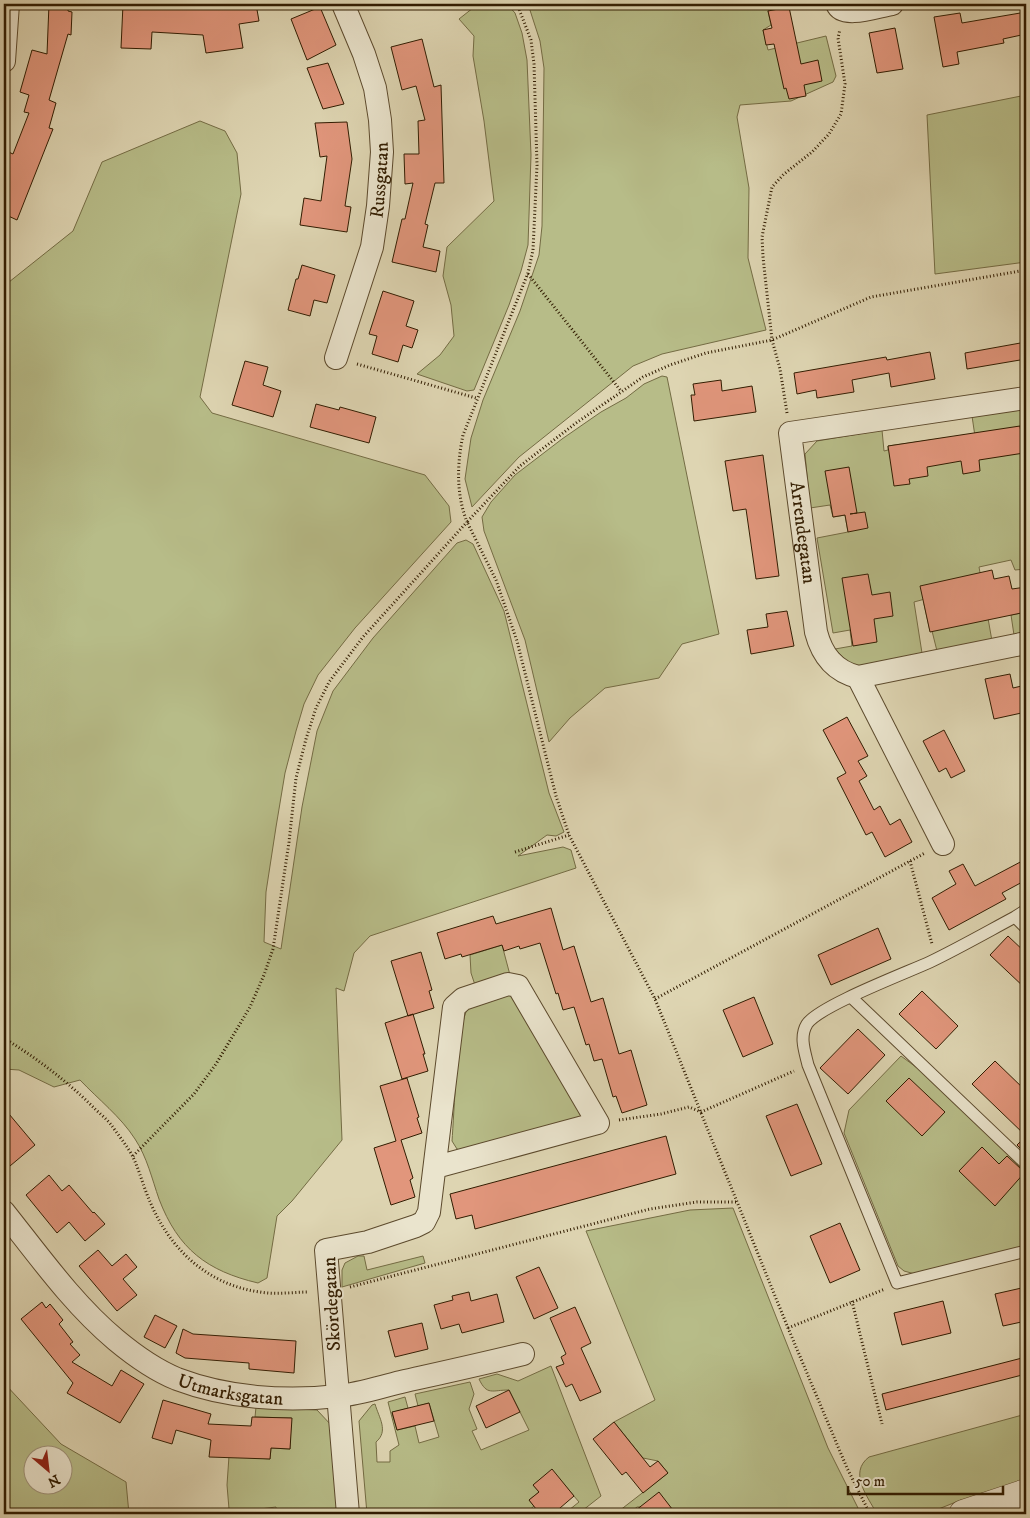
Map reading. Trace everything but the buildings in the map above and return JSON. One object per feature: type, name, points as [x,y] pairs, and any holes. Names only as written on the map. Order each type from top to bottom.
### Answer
[{"type":"street","points":[[4,61],[8,4]]},
{"type":"street","name":"Russgatan","points":[[336,358],[372,247],[382,152],[375,88],[364,54],[343,4]]},
{"type":"street","points":[[840,8],[852,12],[892,4]]},
{"type":"street","points":[[790,433],[1026,398]]},
{"type":"street","name":"Arrendegatan","points":[[790,433],[820,646],[827,658],[837,668],[849,675],[858,677]]},
{"type":"street","points":[[943,844],[858,677],[1026,643]]},
{"type":"street","points":[[508,984],[518,986],[598,1123],[436,1167],[454,1007],[463,999],[508,984]]},
{"type":"street","name":"Skördegatan","points":[[348,1514],[326,1250],[368,1242],[424,1222],[429,1212],[436,1167]]},
{"type":"street","name":"Utmarksgatan","points":[[4,1212],[70,1293],[115,1339],[155,1368],[202,1387],[235,1394],[289,1398],[339,1396],[523,1354]]},
{"type":"street","points":[[963,1514],[1026,1493]]},
{"type":"lane","points":[[1026,910],[936,959],[851,997],[816,1015],[807,1024],[802,1040],[808,1065],[897,1284],[1026,1251]]},
{"type":"lane","points":[[1015,917],[1026,928]]},
{"type":"lane","points":[[851,997],[1026,1164]]},
{"type":"path","points":[[517,4],[532,40],[534,64],[537,165],[533,250],[528,273],[476,398],[463,435],[458,454],[458,475],[463,512],[466,522],[496,580],[516,641],[556,796],[570,835],[655,999],[788,1328],[847,1468],[870,1514]]},
{"type":"path","points":[[790,433],[780,369],[772,340],[762,237],[772,187],[784,174],[812,152],[829,134],[841,114],[845,84],[838,38],[840,8]]},
{"type":"path","points":[[133,1156],[194,1094],[216,1064],[245,1015],[264,974],[273,949],[289,842],[296,778],[316,708],[329,682],[363,636],[466,522],[520,466],[621,391],[643,377],[670,365],[706,353],[772,340],[871,297],[1026,270]]},
{"type":"path","points":[[528,273],[621,391]]},
{"type":"path","points":[[336,358],[476,398]]},
{"type":"path","points":[[515,852],[570,835]]},
{"type":"path","points":[[655,999],[943,844]]},
{"type":"path","points":[[910,862],[936,959]]},
{"type":"path","points":[[4,1038],[34,1057],[78,1092],[111,1125],[133,1156],[157,1218],[178,1248],[194,1264],[214,1277],[235,1286],[261,1292],[330,1291],[372,1282],[650,1209],[697,1202],[737,1202]]},
{"type":"path","points":[[598,1123],[661,1114],[689,1107],[701,1112],[808,1065]]},
{"type":"path","points":[[788,1328],[897,1284]]},
{"type":"path","points":[[852,1301],[882,1424]]},
{"type":"green space","points":[[478,4],[507,4],[515,13],[522,33],[527,60],[531,155],[528,245],[521,271],[474,390],[467,391],[417,374],[440,355],[454,336],[451,305],[443,276],[447,247],[494,201],[484,121],[473,56],[474,36],[459,19]]},
{"type":"green space","points":[[528,4],[770,4],[768,11],[771,25],[763,30],[768,50],[826,36],[836,76],[833,82],[791,101],[740,105],[737,117],[749,188],[748,258],[766,330],[662,354],[633,366],[519,457],[472,507],[465,479],[471,438],[483,400],[520,311],[539,255],[542,226],[544,68],[540,41]]},
{"type":"green space","points":[[1026,95],[1026,262],[935,274],[927,115]]},
{"type":"green space","points":[[200,121],[225,131],[237,153],[241,194],[200,397],[212,413],[425,475],[449,506],[451,522],[355,628],[318,675],[304,704],[285,773],[266,892],[264,942],[281,949],[302,807],[317,731],[333,691],[373,638],[457,543],[466,540],[473,544],[504,611],[549,793],[564,832],[556,836],[547,835],[518,856],[563,847],[571,850],[576,868],[370,936],[354,953],[344,991],[336,988],[342,1140],[292,1201],[277,1216],[267,1278],[258,1283],[224,1272],[209,1264],[185,1244],[175,1232],[167,1216],[146,1161],[135,1139],[116,1116],[80,1080],[54,1087],[19,1070],[4,1069],[4,286],[73,231],[102,162]]},
{"type":"green space","points":[[662,376],[667,377],[719,634],[682,644],[659,678],[605,688],[570,718],[549,742],[525,640],[484,531],[482,517],[491,502],[515,475],[601,412],[626,398],[644,384]]},
{"type":"green space","points":[[1026,409],[1026,569],[1015,570],[1011,560],[979,567],[992,641],[937,651],[932,631],[930,631],[924,604],[925,599],[914,602],[922,653],[853,667],[835,649],[852,646],[850,630],[833,633],[817,538],[848,532],[845,515],[833,517],[830,505],[810,508],[805,454],[817,441],[882,430],[884,451],[888,450],[888,446],[945,438],[977,450],[972,416]]},
{"type":"green space","points":[[1026,612],[1026,633],[1014,635],[1011,615]]},
{"type":"green space","points":[[502,945],[510,975],[475,985],[471,973],[470,955]]},
{"type":"green space","points":[[509,994],[515,995],[581,1115],[578,1119],[463,1151],[457,1149],[452,1141],[455,1092],[464,1017],[468,1008]]},
{"type":"green space","points":[[901,1056],[920,1070],[1026,1172],[1026,1247],[915,1274],[904,1271],[898,1266],[844,1133],[849,1110]]},
{"type":"green space","points":[[733,1208],[828,1448],[861,1514],[676,1514],[670,1507],[637,1507],[628,1514],[622,1514],[619,1511],[668,1473],[658,1461],[643,1458],[614,1422],[655,1400],[586,1231],[690,1210]]},
{"type":"green space","points":[[358,1256],[364,1256],[367,1270],[423,1256],[425,1263],[342,1287],[342,1270],[345,1263]]},
{"type":"green space","points":[[551,1366],[601,1496],[578,1514],[564,1514],[579,1502],[552,1470],[533,1485],[539,1492],[529,1500],[534,1506],[525,1514],[367,1514],[359,1421],[372,1405],[375,1404],[382,1424],[382,1433],[376,1442],[377,1462],[390,1462],[390,1451],[399,1445],[388,1402],[405,1397],[408,1408],[392,1413],[397,1430],[415,1426],[419,1443],[439,1437],[429,1403],[418,1406],[415,1394],[470,1382],[474,1394],[469,1409],[477,1429],[472,1431],[481,1450],[529,1430],[509,1390],[488,1390],[479,1379],[497,1374],[518,1381]]},
{"type":"green space","points":[[4,1383],[64,1446],[22,1446],[22,1496],[72,1496],[72,1450],[126,1482],[129,1514],[4,1514]]},
{"type":"green space","points":[[256,1407],[317,1410],[332,1426],[341,1514],[277,1514],[276,1507],[236,1512],[229,1509],[227,1485],[229,1456],[270,1459],[271,1448],[290,1449],[291,1418],[255,1417]]},
{"type":"green space","points":[[1026,1414],[1026,1482],[961,1500],[926,1514],[877,1514],[865,1493],[860,1478],[860,1470],[863,1463],[869,1457]]}]
